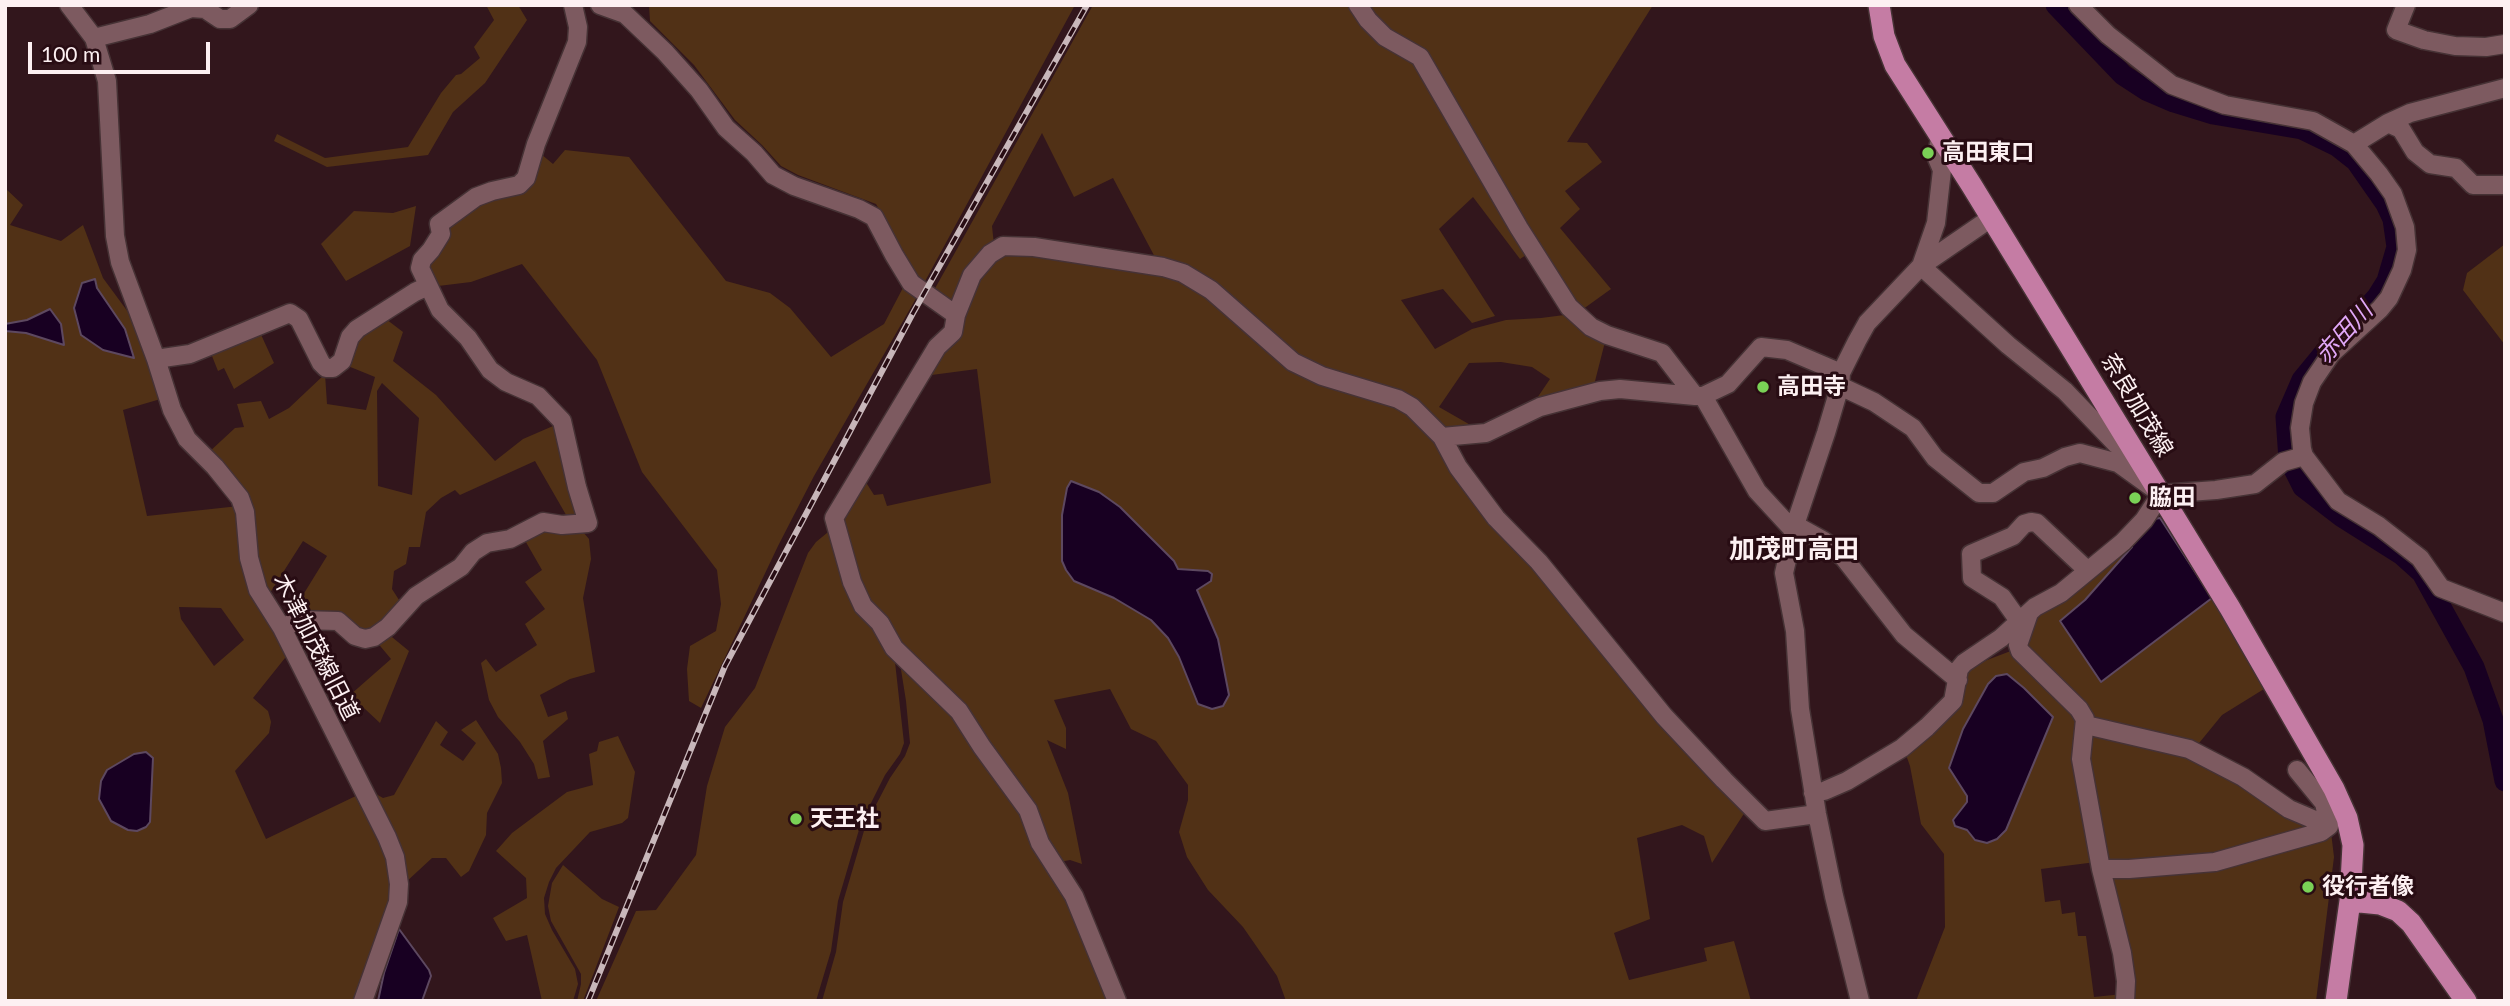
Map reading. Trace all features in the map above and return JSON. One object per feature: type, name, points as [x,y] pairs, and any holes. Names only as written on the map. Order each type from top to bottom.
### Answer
[{"type":"main road","name":"奈良加茂線","points":[[1879,5],[1884,36],[1895,65],[2237,619],[2329,796],[2347,818],[2353,845],[2350,901],[2336,1001]]},
{"type":"main road","points":[[2350,901],[2380,904],[2398,911],[2411,923],[2466,1001]]},
{"type":"street","name":"木津加茂線旧道","points":[[69,5],[94,38],[107,81],[115,236],[124,273],[172,410],[187,439],[215,467],[240,498],[247,520],[249,558],[258,590],[282,628],[387,836],[398,871],[395,916],[363,1001]]},
{"type":"street","points":[[94,38],[150,24],[191,8],[205,9],[220,19],[230,19],[249,5]]},
{"type":"street","points":[[282,628],[299,620],[338,621],[355,636],[365,639],[374,637],[415,596],[461,567],[473,552],[487,543],[510,539],[543,522],[562,525],[588,523],[567,438],[557,414],[538,396],[506,382],[490,370],[468,338],[444,316],[420,265],[441,234],[439,224],[484,193],[519,185],[526,178],[536,144],[577,42],[578,27],[573,5]]},
{"type":"street","points":[[600,5],[625,14],[665,52],[692,81],[726,128],[754,153],[773,175],[874,217],[911,283],[956,315]]},
{"type":"street","points":[[1358,5],[1385,37],[1420,57],[1519,228],[1569,307],[1599,332],[1662,353],[1699,396],[1757,491],[1794,527],[1824,541],[1844,558],[1903,635],[1958,675]]},
{"type":"street","points":[[2078,5],[2108,35],[2172,85],[2225,105],[2313,121],[2354,144],[2393,194],[2405,227],[2407,250],[2402,270],[2389,298],[2331,354],[2312,382],[2304,403],[2300,428],[2304,456],[2338,502],[2379,526],[2420,558],[2441,588],[2505,613]]},
{"type":"street","points":[[2406,5],[2396,30],[2455,47],[2505,44]]},
{"type":"street","points":[[2354,144],[2410,113],[2505,88]]},
{"type":"street","points":[[2388,123],[2401,129],[2415,152],[2430,164],[2456,168],[2473,186],[2505,185]]},
{"type":"street","points":[[1921,265],[1936,223],[1942,170],[1936,156],[1941,136]]},
{"type":"street","points":[[1860,1001],[1834,897],[1813,793],[1800,709],[1795,631],[1784,573],[1794,527],[1840,379],[1867,323],[1921,265],[1991,218]]},
{"type":"street","points":[[1117,1001],[1074,896],[1040,843],[1028,810],[959,711],[894,648],[880,623],[863,606],[852,582],[834,518],[937,346],[953,332],[967,285],[978,267],[993,251],[1003,246],[1034,247],[1163,267],[1201,283],[1293,362],[1322,376],[1405,402],[1419,412],[1441,438],[1458,467],[1489,509],[1539,562],[1664,716],[1724,780],[1765,821],[1817,814]]},
{"type":"street","points":[[1921,265],[2008,345],[2065,391],[2116,444],[2134,453]]},
{"type":"street","points":[[156,359],[190,354],[290,313],[299,319],[321,363],[326,368],[333,368],[342,361],[350,337],[357,329],[428,286]]},
{"type":"street","points":[[1441,438],[1486,433],[1540,407],[1600,391],[1630,389],[1699,396],[1728,384],[1761,347],[1787,350],[1840,379],[1913,428],[1935,458],[1979,493],[1993,493],[2024,472],[2043,468],[2080,453],[2118,463],[2161,494],[2255,484],[2287,461],[2304,456]]},
{"type":"street","points":[[1813,793],[1847,781],[1902,748],[1945,712],[1954,701],[1958,675],[2035,607],[2061,593],[2123,542],[2144,520],[2161,494]]},
{"type":"street","points":[[2024,617],[2002,597],[1972,578],[1971,554],[2013,536],[2024,524],[2031,522],[2037,523],[2087,570]]},
{"type":"street","points":[[2024,617],[2018,645],[2022,655],[2080,709],[2086,725],[2081,759],[2101,869],[2122,953],[2126,981],[2125,1001]]},
{"type":"street","points":[[1958,675],[2018,645]]},
{"type":"street","points":[[2086,725],[2189,749],[2244,777],[2289,809],[2329,826]]},
{"type":"street","points":[[2297,770],[2329,796],[2329,826]]},
{"type":"street","points":[[2101,869],[2215,862],[2321,832],[2329,826]]},
{"type":"shaded area","points":[[486,5],[518,5],[527,20],[485,83],[453,112],[428,155],[327,167],[274,141],[277,134],[325,158],[408,147],[441,93],[456,75],[480,58],[474,47],[494,20]]},
{"type":"shaded area","points":[[649,5],[1075,5],[923,285],[876,204],[781,166],[735,120],[694,65],[650,21]]},
{"type":"shaded area","points":[[1093,5],[1356,5],[1415,57],[1529,253],[1520,259],[1473,197],[1439,229],[1495,316],[1472,323],[1443,289],[1401,300],[1435,349],[1472,329],[1506,320],[1572,314],[1606,338],[1593,389],[1531,407],[1550,379],[1532,367],[1501,362],[1469,363],[1439,407],[1481,431],[1445,434],[1422,409],[1302,361],[1157,261],[1113,178],[1074,197],[1042,133],[992,226],[994,245],[953,304],[933,292]]},
{"type":"shaded area","points":[[1360,5],[1653,5],[1567,142],[1587,143],[1602,162],[1565,191],[1580,209],[1560,228],[1611,289],[1579,312],[1406,49]]},
{"type":"shaded area","points":[[565,150],[629,157],[726,281],[770,293],[790,308],[831,357],[884,324],[906,282],[918,295],[814,476],[701,708],[689,701],[687,669],[690,646],[716,631],[721,604],[717,570],[642,472],[597,360],[522,264],[471,282],[430,287],[425,259],[442,224],[481,201],[517,190],[541,154],[553,164]]},
{"type":"shaded area","points":[[5,188],[23,205],[10,225],[61,241],[83,225],[103,278],[131,316],[164,398],[123,410],[147,516],[239,506],[289,653],[253,698],[268,711],[271,722],[269,733],[235,771],[266,839],[360,794],[383,838],[395,884],[358,1001],[5,1001],[5,331],[26,333],[64,345],[60,324],[50,310],[27,320],[5,324]],"holes":[[[179,607],[221,608],[244,640],[214,666],[181,619]],[[148,753],[153,758],[150,822],[146,827],[99,799],[101,781]]]},
{"type":"shaded area","points":[[416,206],[410,246],[346,281],[321,244],[354,211],[393,213]]},
{"type":"shaded area","points":[[2505,244],[2505,345],[2463,290],[2467,273]]},
{"type":"shaded area","points":[[1010,251],[1183,276],[1293,366],[1404,405],[1747,809],[1712,863],[1704,836],[1682,825],[1637,838],[1650,919],[1614,933],[1629,980],[1707,961],[1704,948],[1734,941],[1751,1001],[1286,1001],[1277,976],[1243,927],[1208,890],[1187,857],[1179,832],[1188,800],[1188,785],[1156,741],[1131,729],[1110,689],[1054,700],[1066,728],[1066,749],[1047,740],[1068,793],[1082,864],[1070,860],[1059,862],[1031,809],[899,648],[866,603],[837,519],[862,476],[874,495],[883,494],[887,506],[991,483],[977,369],[924,376],[987,264]],"holes":[[[1078,483],[1174,561],[1178,569],[1207,571],[1211,581],[1197,590],[1218,639],[1229,695],[1198,704],[1179,657],[1168,638],[1151,620],[1114,598],[1074,581],[1062,515],[1069,484]]]},
{"type":"shaded area","points":[[95,279],[97,288],[125,329],[134,358],[103,350],[81,335],[74,308],[82,283]]},
{"type":"shaded area","points":[[50,309],[61,324],[64,345],[26,333],[5,331],[5,324],[27,320]]},
{"type":"shaded area","points":[[382,316],[403,332],[393,361],[436,395],[495,461],[523,439],[560,423],[578,517],[569,520],[535,461],[460,495],[455,490],[426,512],[420,547],[409,547],[406,564],[394,571],[392,589],[401,603],[372,632],[290,616],[327,556],[303,541],[268,596],[258,576],[252,519],[208,453],[235,428],[244,427],[237,404],[261,401],[269,419],[289,408],[325,374],[327,404],[366,410],[375,377],[343,364],[350,348]],"holes":[[[382,383],[419,418],[412,495],[378,486],[377,391]]]},
{"type":"shaded area","points":[[258,328],[274,363],[234,389],[224,368],[218,371],[210,351]]},
{"type":"shaded area","points":[[1071,481],[1099,492],[1120,507],[1174,561],[1178,569],[1208,571],[1212,574],[1211,581],[1197,590],[1218,639],[1229,695],[1223,706],[1212,709],[1198,704],[1179,657],[1168,638],[1151,620],[1114,598],[1074,581],[1066,570],[1062,561],[1062,515]]},
{"type":"shaded area","points":[[2160,518],[2212,598],[2101,682],[2060,621],[2085,600],[2132,547],[2129,542],[2154,519]]},
{"type":"shaded area","points":[[540,527],[583,532],[589,539],[591,559],[583,598],[595,672],[570,679],[540,695],[548,717],[566,711],[568,719],[543,741],[550,777],[538,779],[534,764],[520,742],[498,717],[489,700],[481,663],[486,659],[496,672],[537,645],[525,624],[545,609],[525,582],[542,570],[523,537]]},
{"type":"shaded area","points":[[833,528],[894,653],[904,743],[861,823],[838,901],[831,951],[816,1001],[596,1001],[636,911],[656,910],[696,855],[707,786],[725,727],[755,688],[808,553],[816,542]]},
{"type":"shaded area","points":[[2129,542],[2132,546],[2085,600],[2060,621],[2101,682],[2212,598],[2264,689],[2222,715],[2195,748],[2088,722],[2024,653],[2031,616]]},
{"type":"shaded area","points":[[387,633],[409,651],[380,723],[350,695],[391,659],[376,641]]},
{"type":"shaded area","points":[[2016,649],[2077,712],[2096,862],[2041,869],[2045,902],[2060,900],[2062,914],[2075,912],[2078,936],[2086,936],[2094,997],[2123,994],[2121,1001],[1916,1001],[1945,927],[1944,854],[1921,824],[1905,752],[1963,673],[1974,665]],"holes":[[[1988,684],[2053,718],[2006,830],[1997,839],[1987,843],[1975,840],[1953,820],[1967,802],[1967,796],[1949,768],[1963,729]]]},
{"type":"shaded area","points":[[899,657],[957,713],[1018,801],[1060,878],[1113,1001],[822,1001],[836,952],[843,902],[866,824],[910,743]]},
{"type":"shaded area","points":[[2007,674],[2053,717],[2006,830],[1997,839],[1987,843],[1975,840],[1967,830],[1955,826],[1953,820],[1967,802],[1967,796],[1949,768],[1963,729],[1988,684],[1996,676]]},
{"type":"shaded area","points":[[476,720],[498,754],[501,768],[502,783],[487,813],[486,835],[469,871],[461,877],[446,858],[432,858],[405,883],[369,790],[383,798],[394,795],[436,721],[448,732],[440,745],[463,761],[476,743],[461,730]]},
{"type":"shaded area","points":[[2088,727],[2191,752],[2314,829],[2215,858],[2103,865],[2085,745]]},
{"type":"shaded area","points":[[618,736],[635,772],[628,818],[622,823],[590,832],[556,868],[549,882],[544,898],[545,914],[575,969],[578,984],[573,1001],[542,1001],[527,935],[506,941],[493,918],[527,898],[526,878],[496,851],[512,833],[567,792],[593,785],[589,754],[597,751],[599,742]]},
{"type":"shaded area","points":[[146,752],[153,758],[150,822],[137,831],[128,830],[111,821],[99,799],[101,781],[107,770],[134,754]]},
{"type":"shaded area","points":[[2331,832],[2334,857],[2316,1001],[2127,1001],[2103,871],[2129,871]]},
{"type":"shaded area","points":[[563,865],[602,899],[619,907],[583,1001],[577,1001],[581,974],[551,921],[548,906],[552,883]]},
{"type":"shaded area","points":[[399,929],[431,976],[422,1001],[378,1001]]},
{"type":"waterway","name":"赤田川","points":[[2056,5],[2123,75],[2146,90],[2213,114],[2302,129],[2337,146],[2356,161],[2386,204],[2393,219],[2397,247],[2387,281],[2377,297],[2350,327]]},
{"type":"waterway","name":"赤田川","points":[[2325,352],[2302,380],[2286,417],[2289,459],[2303,487],[2342,517],[2402,555],[2422,573],[2474,667],[2493,720],[2505,781]]},
{"type":"railway","points":[[588,1001],[725,666],[913,313],[1087,5]]},
{"type":"place","name":"高田東口","points":[[1928,153]]},
{"type":"place","name":"高田寺","points":[[1763,387]]},
{"type":"place","name":"脇田","points":[[2135,498]]},
{"type":"place","name":"天王社","points":[[796,819]]},
{"type":"place","name":"役行者像","points":[[2308,887]]},
{"type":"district","name":"加茂町高田","points":[[1794,550]]}]
